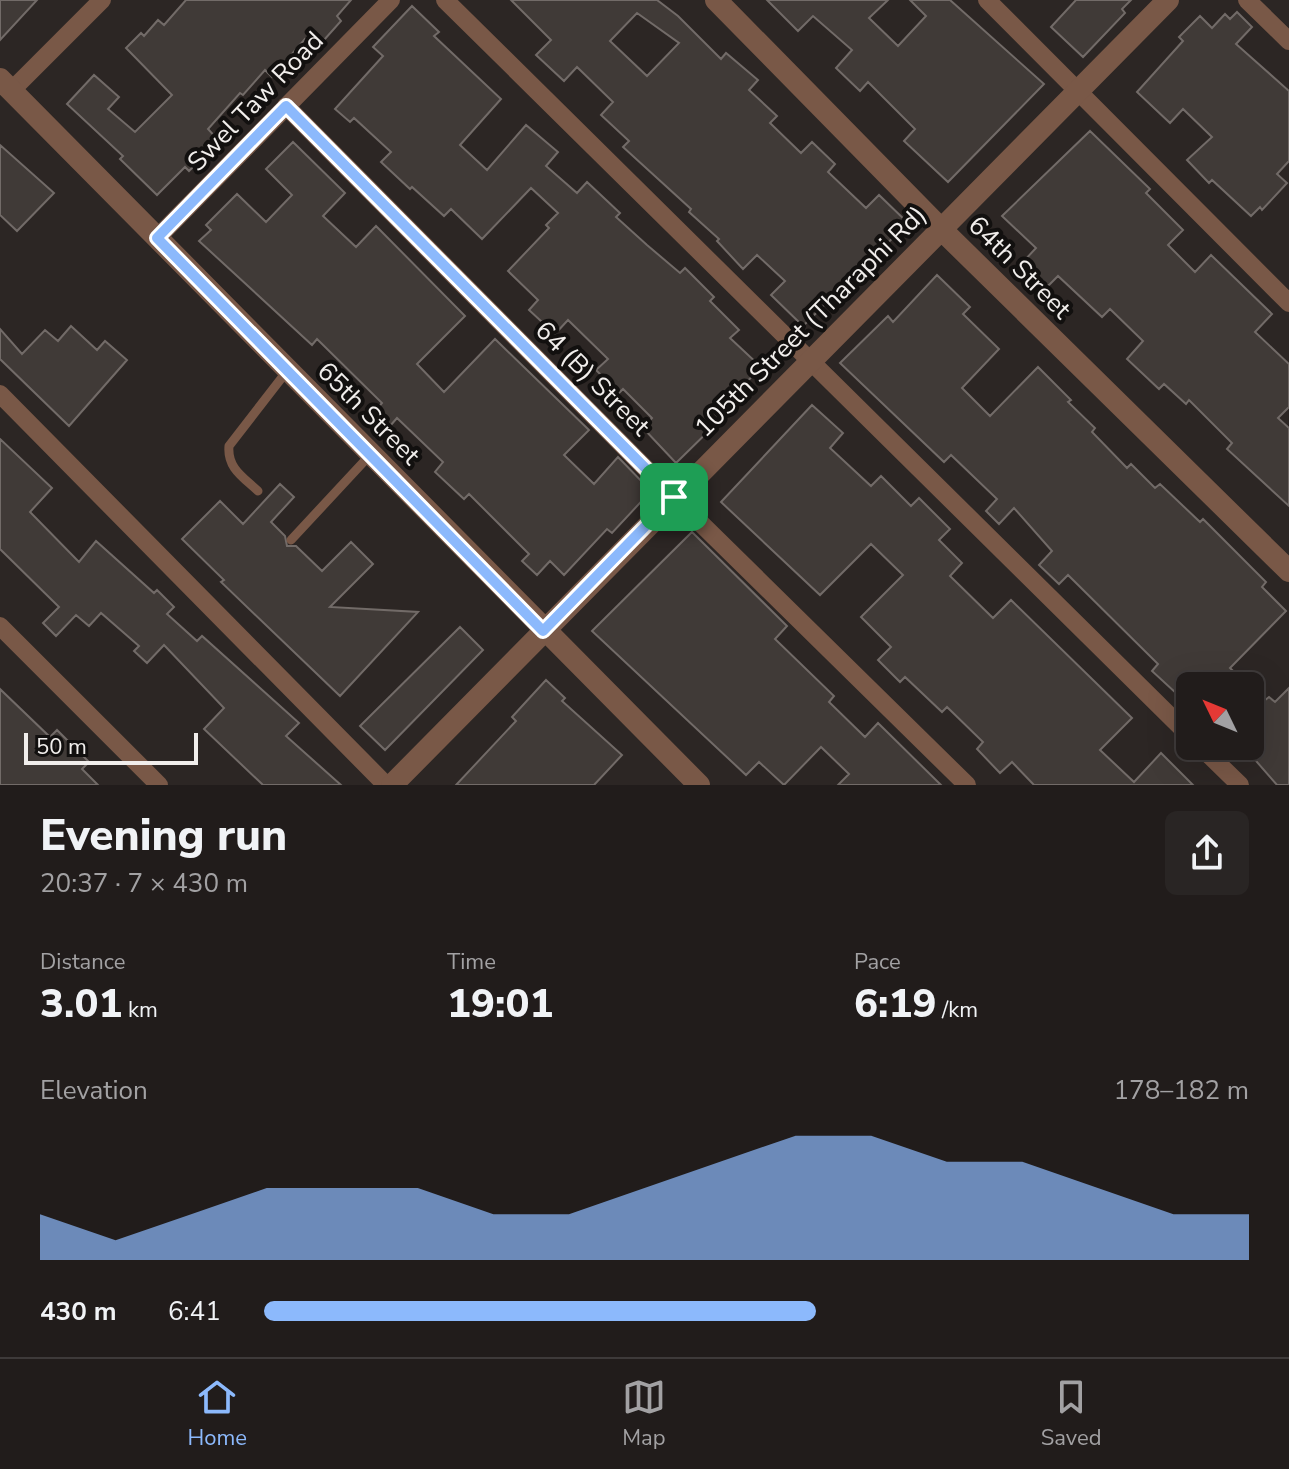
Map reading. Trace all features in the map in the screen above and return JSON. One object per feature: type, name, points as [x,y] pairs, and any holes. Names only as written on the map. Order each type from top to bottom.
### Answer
[{"type":"street","points":[[6,85],[102,0]]},
{"type":"street","name":"Swel Taw Road","points":[[157,238],[391,0]]},
{"type":"street","points":[[445,0],[1176,722]]},
{"type":"street","name":"64th Street","points":[[716,0],[941,229],[1289,571]]},
{"type":"street","points":[[987,0],[1289,303]]},
{"type":"street","name":"105th Street (Tharaphi Rd)","points":[[389,785],[1168,0]]},
{"type":"street","points":[[1247,0],[1289,41]]},
{"type":"street","name":"65th Street","points":[[6,85],[543,631],[699,785]]},
{"type":"street","name":"64 (B) Street","points":[[286,106],[674,497],[967,785]]},
{"type":"street","points":[[0,394],[389,785]]},
{"type":"street","points":[[0,626],[159,785]]},
{"type":"street","points":[[1214,760],[1240,785]]},
{"type":"lane","points":[[258,491],[234,469],[228,459],[229,446],[287,371]]},
{"type":"lane","points":[[291,540],[370,455]]},
{"type":"building","points":[[0,0],[37,0],[0,40]]},
{"type":"building","points":[[186,0],[351,0],[337,16],[341,21],[316,49],[305,39],[272,77],[265,70],[243,95],[240,93],[208,129],[219,141],[189,171],[185,167],[157,195],[120,159],[123,156],[67,104],[94,75],[119,97],[108,109],[135,132],[172,95],[126,48],[141,33],[144,36],[158,20],[164,25]]},
{"type":"building","points":[[511,0],[657,0],[678,16],[721,59],[726,53],[758,80],[749,90],[777,116],[770,123],[801,153],[812,142],[835,164],[828,172],[866,208],[879,195],[908,223],[803,326],[771,295],[785,281],[757,255],[743,269],[717,241],[719,239],[689,212],[691,209],[623,147],[629,141],[601,115],[613,102],[577,67],[564,81],[536,55],[551,40]],"holes":[[[637,13],[679,43],[647,76],[610,41]]]},
{"type":"building","points":[[767,0],[888,0],[869,18],[898,46],[926,16],[910,0],[950,0],[1044,84],[948,182],[904,141],[915,129],[868,82],[860,91],[836,68],[852,50],[813,16],[798,31]]},
{"type":"building","points":[[1076,0],[1131,0],[1122,9],[1125,13],[1083,57],[1051,27]]},
{"type":"building","points":[[412,6],[439,32],[434,36],[501,99],[460,145],[487,170],[526,125],[558,152],[546,166],[577,193],[587,182],[620,213],[616,217],[680,273],[685,268],[714,297],[710,301],[739,330],[730,338],[761,367],[721,409],[726,414],[676,463],[643,428],[652,418],[623,389],[619,393],[596,370],[608,359],[568,320],[555,334],[529,310],[538,300],[508,271],[549,228],[546,225],[558,213],[531,188],[482,239],[451,209],[444,216],[412,187],[410,189],[381,162],[391,152],[354,118],[350,122],[335,109],[383,56],[373,47]]},
{"type":"building","points":[[1237,12],[1252,27],[1236,44],[1289,91],[1289,161],[1277,174],[1287,183],[1262,210],[1260,207],[1251,216],[1212,180],[1209,183],[1187,160],[1212,137],[1183,109],[1170,123],[1137,92],[1183,41],[1179,37],[1200,16],[1212,28],[1225,14],[1230,19]]},
{"type":"building","points":[[1090,131],[1150,189],[1146,193],[1183,230],[1168,245],[1195,272],[1211,255],[1272,314],[1255,332],[1289,364],[1289,407],[1278,418],[1289,428],[1289,506],[1227,449],[1232,443],[1189,400],[1186,404],[1164,384],[1159,389],[1127,359],[1143,341],[1110,309],[1102,317],[1058,276],[1048,286],[1023,262],[1036,248],[1002,216]]},
{"type":"building","points":[[293,142],[345,193],[323,216],[356,247],[376,226],[465,316],[417,364],[444,392],[495,339],[589,430],[564,455],[594,484],[618,457],[651,491],[612,533],[607,529],[564,575],[550,561],[537,575],[522,561],[529,554],[469,494],[464,499],[435,472],[443,462],[397,418],[390,426],[374,412],[382,403],[317,339],[312,345],[199,241],[211,230],[206,225],[237,194],[266,222],[292,195],[266,169]]},
{"type":"building","points":[[0,145],[54,193],[17,231],[0,215]]},
{"type":"building","points":[[937,275],[970,307],[963,314],[999,349],[962,388],[990,416],[1038,367],[1071,400],[1068,402],[1095,428],[1092,432],[1127,468],[1131,464],[1155,488],[1160,484],[1200,522],[1203,519],[1266,582],[1262,587],[1286,611],[1230,668],[1234,672],[1176,672],[1176,693],[1152,671],[1158,664],[1068,575],[1059,584],[1039,565],[1052,551],[1014,508],[999,524],[986,511],[997,499],[951,455],[944,462],[840,363],[888,316],[893,322]]},
{"type":"building","points":[[71,326],[97,350],[105,341],[127,360],[69,426],[0,359],[0,329],[22,354],[45,330],[58,341]]},
{"type":"building","points":[[812,405],[843,433],[830,448],[871,486],[881,476],[911,506],[919,498],[950,529],[939,540],[962,563],[950,576],[993,618],[1011,600],[1132,718],[1100,750],[1134,782],[1161,753],[1193,785],[1034,785],[1012,762],[1000,773],[977,749],[983,742],[947,707],[942,712],[905,677],[900,682],[878,660],[891,647],[861,617],[903,575],[871,544],[820,595],[721,502]]},
{"type":"building","points":[[0,439],[52,488],[30,512],[79,562],[96,541],[154,593],[157,590],[174,607],[167,614],[197,641],[202,636],[299,723],[286,736],[341,785],[263,785],[204,729],[224,708],[164,645],[147,663],[134,651],[139,646],[101,613],[89,626],[76,615],[56,636],[43,623],[59,607],[0,549]]},
{"type":"building","points":[[280,484],[294,497],[271,522],[285,536],[287,546],[296,546],[322,571],[351,542],[373,564],[330,607],[418,612],[340,696],[221,582],[224,580],[182,539],[220,501],[243,524]]},
{"type":"building","points":[[692,532],[787,626],[775,639],[834,696],[829,702],[865,737],[878,723],[941,785],[838,785],[849,774],[821,747],[784,785],[759,762],[746,775],[592,631]]},
{"type":"building","points":[[460,627],[483,650],[385,750],[360,726]]},
{"type":"building","points":[[546,680],[565,698],[562,701],[622,755],[594,785],[456,785],[516,721],[512,717]]},
{"type":"building","points":[[1289,688],[1289,785],[1277,785],[1255,760],[1264,760],[1264,701],[1269,697],[1275,702]]},
{"type":"building","points":[[0,689],[50,737],[57,730],[89,762],[82,769],[98,785],[0,785]]},
{"type":"route","points":[[286,106],[674,497],[543,631],[157,238],[286,106]]}]
